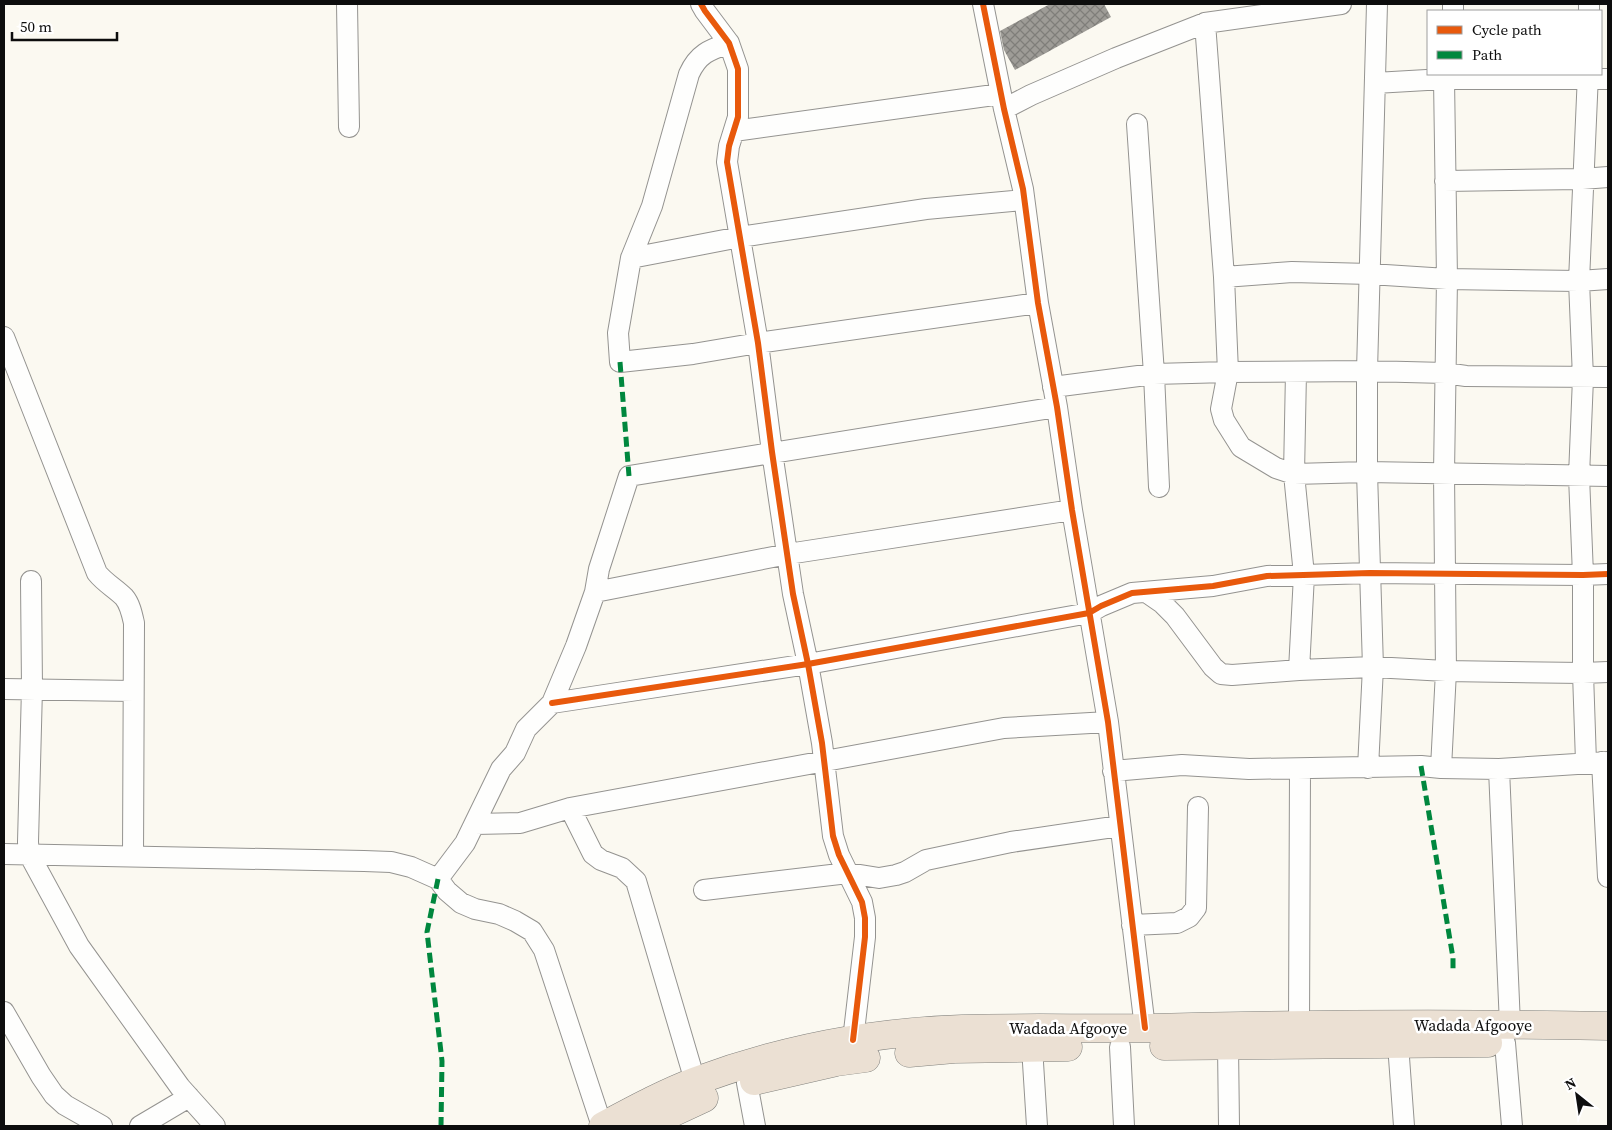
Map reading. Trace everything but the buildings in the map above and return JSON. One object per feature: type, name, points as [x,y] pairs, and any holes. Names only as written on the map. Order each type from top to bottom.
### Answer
[{"type":"highway","name":"Wadada Afgooye","points":[[603,1126],[646,1103],[695,1081],[804,1049],[854,1040],[959,1029],[1299,1026],[1508,1034],[1608,1044]]},
{"type":"highway","name":"Wadada Afgooye","points":[[644,1126],[700,1099],[747,1082],[836,1062],[884,1055],[954,1049],[1398,1044],[1608,1026]]},
{"type":"street","points":[[347,4],[349,127]]},
{"type":"street","points":[[702,4],[704,10],[728,43],[738,69],[738,117],[727,162],[758,343],[793,594],[808,664],[824,760],[833,836],[839,855],[862,902],[865,918],[865,937],[854,1040]]},
{"type":"street","points":[[983,4],[1002,102],[1023,189],[1038,303],[1057,407],[1072,510],[1108,722],[1145,1028]]},
{"type":"street","points":[[734,131],[1002,102],[1032,95],[1206,22],[1342,4]]},
{"type":"street","points":[[1368,768],[1373,667],[1367,472],[1367,371],[1377,4]]},
{"type":"street","points":[[1206,22],[1224,277],[1228,372],[1221,409],[1224,420],[1240,447],[1276,468],[1294,474],[1367,472],[1608,476]]},
{"type":"street","points":[[728,43],[709,50],[695,62],[692,68],[652,206],[631,258],[618,333],[620,362],[693,354],[1038,303]]},
{"type":"street","points":[[1375,83],[1451,77],[1588,76],[1608,79]]},
{"type":"street","points":[[1588,76],[1579,281],[1583,378],[1579,476],[1583,575],[1583,673],[1599,762],[1608,877]]},
{"type":"street","points":[[1441,768],[1446,671],[1444,473],[1447,280],[1445,180],[1451,77]]},
{"type":"street","points":[[1137,124],[1154,374],[1159,487]]},
{"type":"street","points":[[1445,180],[1582,179],[1608,177]]},
{"type":"street","points":[[631,258],[740,237],[926,209],[1024,200]]},
{"type":"street","points":[[1224,277],[1292,272],[1370,274],[1447,280],[1579,281],[1608,279]]},
{"type":"street","points":[[4,337],[97,573],[103,581],[124,597],[131,610],[134,623],[133,856]]},
{"type":"street","points":[[1053,387],[1154,374],[1228,372],[1367,371],[1445,373],[1466,376],[1608,377]]},
{"type":"street","points":[[1296,372],[1294,474],[1304,575],[1299,670]]},
{"type":"street","points":[[438,879],[464,843],[501,769],[515,753],[526,729],[552,703],[576,646],[595,592],[599,569],[629,476],[1057,407]]},
{"type":"street","points":[[595,592],[788,554],[1072,510]]},
{"type":"street","points":[[552,703],[808,664],[1089,613],[1119,598],[1132,594],[1213,586],[1267,576],[1370,573],[1608,574]]},
{"type":"street","points":[[31,581],[32,688],[28,842],[30,854],[80,946],[180,1087],[215,1126]]},
{"type":"street","points":[[1146,592],[1162,603],[1175,616],[1212,667],[1220,674],[1232,675],[1373,667],[1446,671],[1608,672]]},
{"type":"street","points":[[4,689],[133,691]]},
{"type":"street","points":[[475,824],[520,823],[570,808],[1004,728],[1108,722]]},
{"type":"street","points":[[1113,771],[1182,765],[1249,769],[1421,766],[1499,769],[1599,762]]},
{"type":"street","points":[[1299,1026],[1300,769]]},
{"type":"street","points":[[1499,769],[1512,1126]]},
{"type":"street","points":[[1132,925],[1177,923],[1189,917],[1196,908],[1198,807]]},
{"type":"street","points":[[570,808],[593,854],[601,860],[622,868],[636,881],[695,1081]]},
{"type":"street","points":[[704,890],[848,873],[879,878],[905,872],[926,860],[1011,842],[1120,826]]},
{"type":"street","points":[[4,854],[391,862],[411,867],[438,879],[447,891],[462,903],[475,909],[499,914],[516,921],[532,931],[540,942],[603,1126]]},
{"type":"street","points":[[4,1012],[54,1095],[65,1105],[102,1126]]},
{"type":"street","points":[[1398,1044],[1404,1126]]},
{"type":"street","points":[[1120,1046],[1124,1126]]},
{"type":"street","points":[[1228,1046],[1229,1126]]},
{"type":"street","points":[[1032,1048],[1037,1126]]},
{"type":"street","points":[[747,1082],[754,1126]]},
{"type":"street","points":[[140,1126],[189,1097]]},
{"type":"marked path","points":[[620,362],[629,476]]},
{"type":"marked path","points":[[1421,766],[1453,958],[1453,969]]},
{"type":"marked path","points":[[438,879],[427,932],[442,1061],[441,1126]]},
{"type":"cycle path","points":[[701,4],[729,43],[738,69],[738,117],[729,146],[727,162],[758,343],[793,594],[822,743],[833,836],[839,855],[862,902],[865,918],[865,937],[853,1040]]},
{"type":"cycle path","points":[[983,4],[1004,109],[1023,189],[1038,303],[1057,407],[1072,510],[1108,722],[1145,1028]]},
{"type":"cycle path","points":[[552,703],[808,664],[1089,613],[1132,593],[1213,586],[1267,576],[1370,573],[1608,574]]}]
